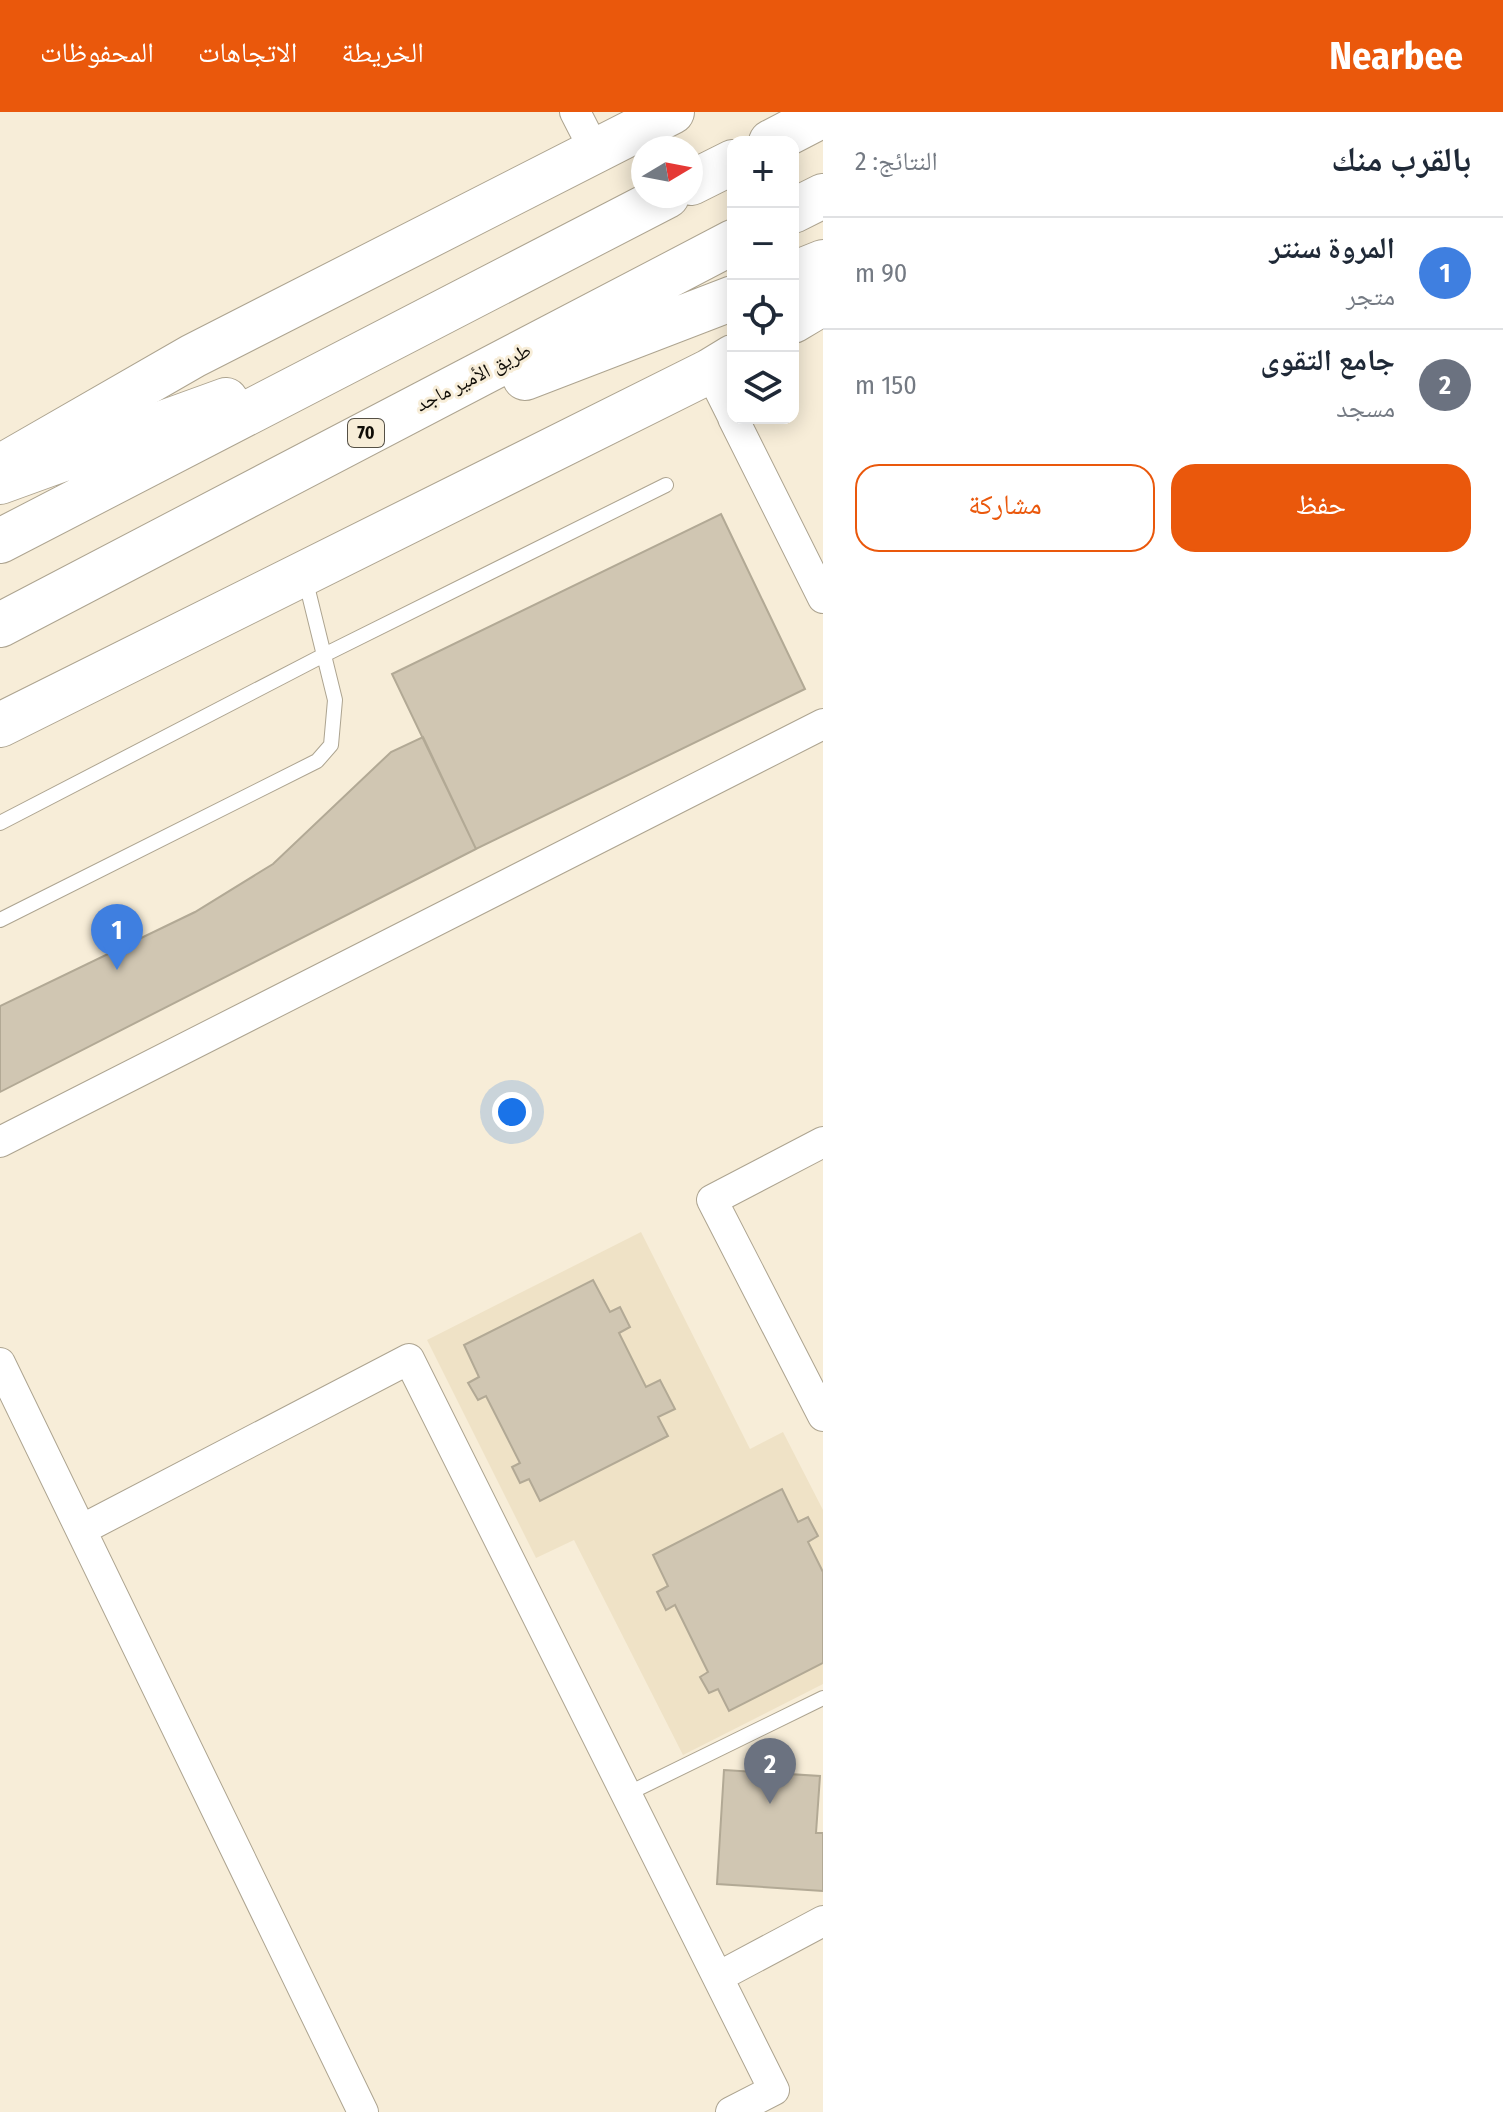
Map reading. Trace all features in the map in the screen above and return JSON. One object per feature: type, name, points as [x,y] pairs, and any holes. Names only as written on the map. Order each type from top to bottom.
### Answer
[{"type":"main road","points":[[0,467],[193,356],[672,112]]},
{"type":"main road","points":[[783,136],[823,115]]},
{"type":"main road","points":[[703,177],[727,165]]},
{"type":"main road","points":[[799,208],[823,196]]},
{"type":"main road","points":[[0,541],[644,208]]},
{"type":"main road","name":"طريق الأمير ماجد","points":[[0,625],[727,245]]},
{"type":"main road","points":[[799,272],[823,262]]},
{"type":"main road","points":[[321,456],[727,300]]},
{"type":"main road","points":[[799,317],[823,303]]},
{"type":"main road","points":[[0,482],[386,341]]},
{"type":"main road","points":[[0,725],[721,364]]},
{"type":"main road","points":[[0,649],[85,580]]},
{"type":"street","points":[[575,112],[595,151]]},
{"type":"street","points":[[721,364],[727,391]]},
{"type":"street","points":[[736,424],[823,598]]},
{"type":"street","points":[[0,1142],[823,724]]},
{"type":"street","points":[[823,1142],[712,1200],[823,1416]]},
{"type":"street","points":[[81,1530],[409,1359],[774,2090],[731,2112]]},
{"type":"street","points":[[0,1363],[363,2112]]},
{"type":"street","points":[[718,1977],[823,1921]]},
{"type":"lane","points":[[0,823],[324,655],[666,485]]},
{"type":"lane","points":[[0,920],[317,761],[331,745],[335,700],[304,573]]},
{"type":"lane","points":[[627,1794],[823,1698]]},
{"type":"shaded area","points":[[641,1232],[750,1449],[783,1432],[823,1510],[823,1684],[683,1755],[574,1540],[536,1558],[427,1340]]},
{"type":"building","points":[[721,514],[805,689],[476,849],[392,674]]},
{"type":"building","points":[[423,737],[476,849],[0,1092],[0,1006],[195,912],[273,864],[391,752]]},
{"type":"building","points":[[593,1280],[610,1312],[620,1307],[630,1327],[619,1333],[646,1387],[660,1380],[675,1409],[658,1417],[668,1436],[540,1501],[529,1479],[520,1483],[512,1467],[520,1463],[486,1396],[478,1400],[468,1383],[479,1377],[464,1345]]},
{"type":"building","points":[[782,1489],[798,1522],[808,1517],[818,1536],[808,1542],[823,1572],[823,1663],[729,1711],[718,1689],[709,1693],[700,1677],[708,1672],[675,1605],[666,1610],[657,1592],[668,1586],[653,1555]]},
{"type":"building","points":[[724,1770],[820,1776],[816,1833],[823,1833],[823,1891],[717,1884]]},
{"type":"place","name":"المروة سنتر","points":[[117,970]]},
{"type":"place","name":"جامع التقوى","points":[[770,1804]]}]
